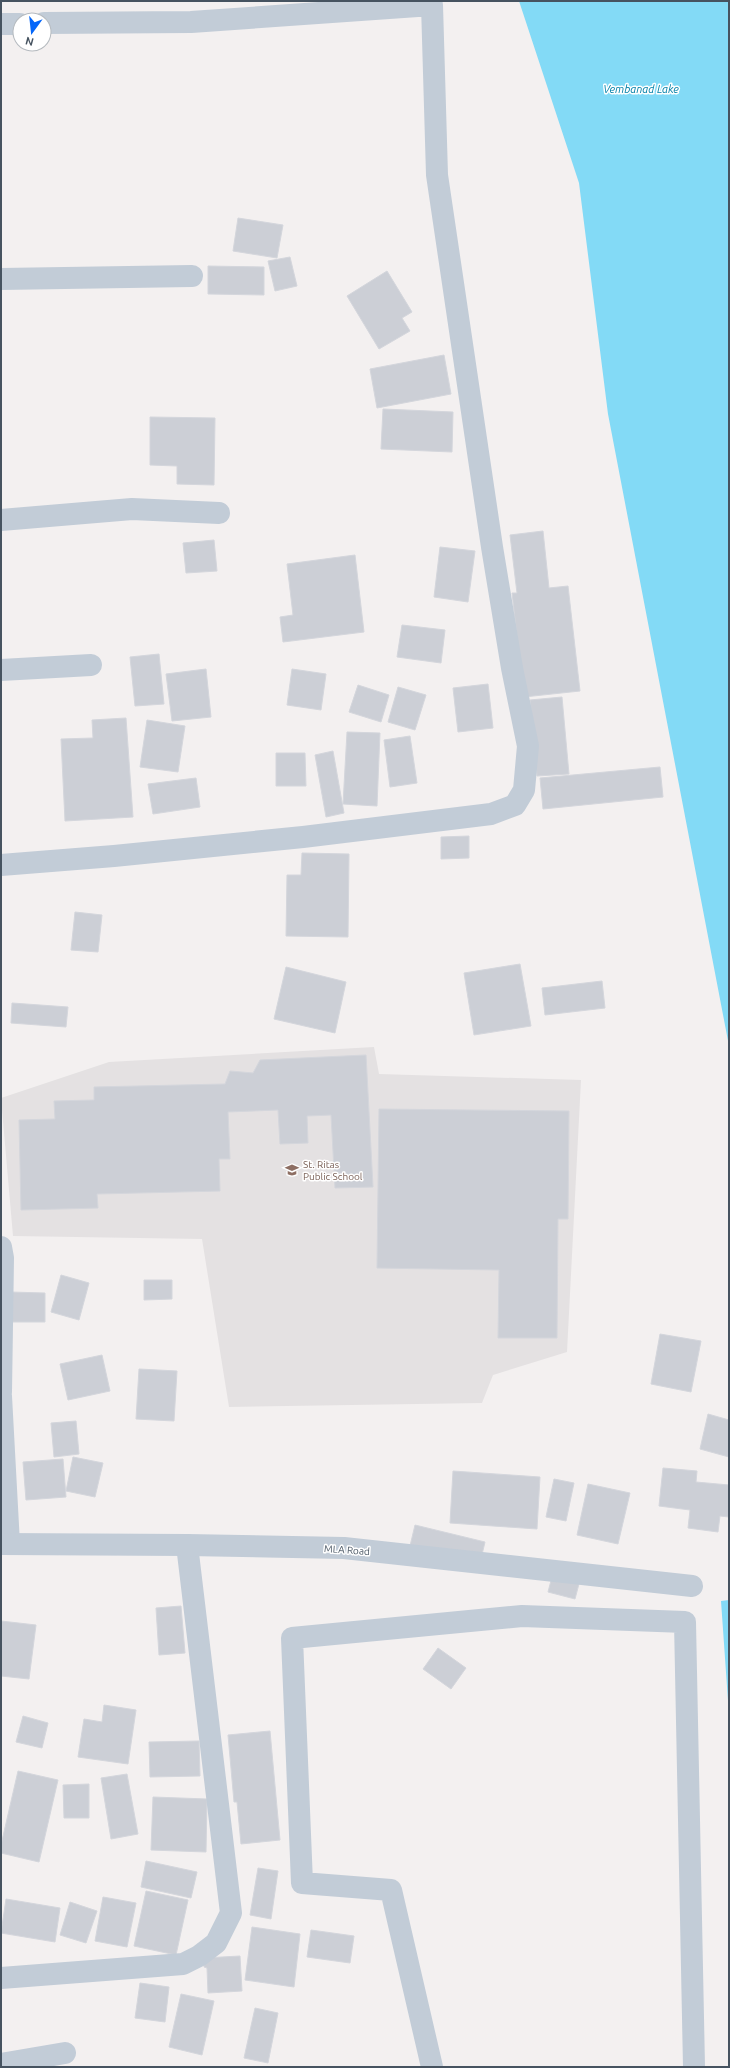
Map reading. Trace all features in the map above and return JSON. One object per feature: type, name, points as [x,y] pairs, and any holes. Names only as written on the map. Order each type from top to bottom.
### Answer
[{"type":"street","points":[[1,865],[114,856],[303,837],[491,814],[515,805],[524,790],[528,746],[512,668],[492,547],[436,175],[432,5],[191,22],[52,23]]},
{"type":"street","points":[[1,24],[12,24]]},
{"type":"street","points":[[1,279],[192,276]]},
{"type":"street","points":[[1,520],[132,509],[219,513]]},
{"type":"street","points":[[1,670],[91,665]]},
{"type":"street","points":[[1,1247],[3,1258],[1,1392]]},
{"type":"street","points":[[1,1396],[5,1544]]},
{"type":"street","name":"MLA Road","points":[[5,1544],[344,1548],[692,1586]]},
{"type":"street","points":[[1,1978],[183,1964],[199,1956],[216,1943],[231,1913],[187,1545]]},
{"type":"street","points":[[432,2067],[391,1890],[302,1883],[292,1638],[522,1616],[685,1622],[694,2067]]},
{"type":"street","points":[[1,2064],[65,2053]]},
{"type":"shaded area","name":"St. Ritas Public School","points":[[374,1047],[379,1074],[581,1080],[567,1352],[493,1375],[482,1403],[229,1407],[202,1239],[13,1236],[1,1098],[109,1062]]},
{"type":"water","name":"Vembanad Lake","points":[[519,1],[729,1],[729,1046],[608,414],[579,183]]},
{"type":"water","points":[[729,1600],[729,1715],[721,1601]]},
{"type":"building","points":[[238,218],[283,225],[277,258],[233,251]]},
{"type":"building","points":[[290,257],[297,286],[275,291],[268,261]]},
{"type":"building","points":[[208,266],[264,267],[264,295],[208,294]]},
{"type":"building","points":[[387,271],[412,312],[402,318],[410,331],[379,349],[347,296]]},
{"type":"building","points":[[444,355],[451,394],[377,408],[370,369]]},
{"type":"building","points":[[383,409],[453,412],[452,452],[381,449]]},
{"type":"building","points":[[150,417],[215,418],[214,485],[177,484],[177,466],[150,465]]},
{"type":"building","points":[[543,531],[549,588],[568,586],[580,691],[524,697],[512,593],[517,593],[510,535]]},
{"type":"building","points":[[214,540],[217,571],[186,573],[183,543]]},
{"type":"building","points":[[440,547],[475,551],[468,602],[434,597]]},
{"type":"building","points":[[355,555],[364,632],[283,642],[280,617],[293,615],[287,564]]},
{"type":"building","points":[[402,625],[445,630],[441,663],[397,657]]},
{"type":"building","points":[[159,654],[164,704],[135,706],[130,657]]},
{"type":"building","points":[[206,669],[211,717],[172,721],[166,674]]},
{"type":"building","points":[[292,669],[326,674],[321,710],[287,705]]},
{"type":"building","points":[[488,684],[493,728],[458,732],[453,688]]},
{"type":"building","points":[[358,685],[389,695],[381,722],[349,712]]},
{"type":"building","points":[[398,687],[426,695],[415,730],[388,722]]},
{"type":"building","points":[[562,697],[569,774],[537,776],[530,700]]},
{"type":"building","points":[[126,718],[133,817],[65,821],[61,739],[93,738],[92,720]]},
{"type":"building","points":[[147,720],[185,726],[178,772],[140,767]]},
{"type":"building","points":[[347,732],[380,733],[377,806],[343,804]]},
{"type":"building","points":[[410,736],[417,783],[390,787],[384,740]]},
{"type":"building","points":[[333,751],[344,813],[326,817],[315,755]]},
{"type":"building","points":[[276,753],[305,753],[306,786],[276,786]]},
{"type":"building","points":[[660,767],[663,797],[543,809],[540,778]]},
{"type":"building","points":[[196,778],[200,807],[153,814],[148,784]]},
{"type":"building","points":[[469,836],[469,858],[441,859],[441,837]]},
{"type":"building","points":[[302,853],[349,854],[348,937],[286,936],[287,875],[301,875]]},
{"type":"building","points":[[75,912],[102,915],[98,952],[71,950]]},
{"type":"building","points":[[520,964],[531,1026],[474,1035],[464,973]]},
{"type":"building","points":[[286,967],[346,982],[335,1033],[274,1019]]},
{"type":"building","points":[[602,981],[605,1008],[545,1015],[542,988]]},
{"type":"building","points":[[12,1003],[68,1007],[66,1027],[11,1023]]},
{"type":"building","name":"St. Ritas Public School","points":[[366,1055],[373,1187],[335,1188],[331,1115],[307,1116],[308,1143],[280,1144],[278,1110],[228,1112],[230,1159],[219,1159],[220,1191],[97,1194],[98,1208],[21,1210],[19,1120],[55,1119],[54,1101],[94,1100],[94,1087],[225,1084],[230,1071],[253,1073],[260,1060]]},
{"type":"building","name":"St. Ritas Public School","points":[[379,1109],[569,1111],[568,1219],[558,1219],[557,1338],[498,1338],[499,1270],[377,1268]]},
{"type":"building","points":[[61,1275],[89,1283],[79,1320],[51,1312]]},
{"type":"building","points":[[144,1280],[172,1280],[172,1299],[144,1300]]},
{"type":"building","points":[[10,1292],[45,1293],[45,1322],[10,1322]]},
{"type":"building","points":[[660,1334],[701,1341],[691,1392],[651,1384]]},
{"type":"building","points":[[102,1355],[110,1391],[68,1400],[60,1364]]},
{"type":"building","points":[[139,1369],[177,1371],[174,1421],[136,1419]]},
{"type":"building","points":[[708,1414],[729,1420],[729,1457],[700,1449]]},
{"type":"building","points":[[76,1421],[79,1454],[54,1457],[51,1423]]},
{"type":"building","points":[[73,1457],[103,1463],[95,1497],[66,1491]]},
{"type":"building","points":[[63,1459],[66,1497],[26,1500],[23,1462]]},
{"type":"building","points":[[663,1468],[697,1471],[696,1482],[729,1485],[729,1517],[720,1516],[718,1532],[688,1528],[690,1510],[659,1506]]},
{"type":"building","points":[[453,1471],[540,1477],[537,1529],[450,1523]]},
{"type":"building","points":[[554,1479],[574,1483],[566,1521],[546,1517]]},
{"type":"building","points":[[588,1484],[630,1493],[618,1544],[577,1535]]},
{"type":"building","points":[[415,1525],[485,1542],[480,1563],[410,1546]]},
{"type":"building","points":[[553,1573],[580,1580],[575,1599],[548,1592]]},
{"type":"building","points":[[181,1606],[185,1653],[159,1655],[156,1608]]},
{"type":"building","points":[[1,1621],[36,1625],[29,1679],[1,1676]]},
{"type":"building","points":[[438,1648],[466,1668],[451,1689],[423,1669]]},
{"type":"building","points":[[104,1705],[136,1710],[128,1764],[78,1757],[84,1719],[102,1722]]},
{"type":"building","points":[[23,1716],[48,1723],[42,1748],[16,1742]]},
{"type":"building","points":[[270,1731],[280,1840],[241,1844],[237,1802],[234,1802],[228,1735]]},
{"type":"building","points":[[199,1741],[200,1776],[150,1777],[149,1742]]},
{"type":"building","points":[[18,1771],[58,1780],[39,1862],[1,1853],[1,1845]]},
{"type":"building","points":[[127,1774],[138,1834],[111,1839],[101,1778]]},
{"type":"building","points":[[89,1784],[89,1818],[64,1818],[63,1785]]},
{"type":"building","points":[[153,1797],[207,1799],[206,1852],[151,1850]]},
{"type":"building","points":[[146,1861],[197,1872],[191,1898],[141,1887]]},
{"type":"building","points":[[258,1868],[278,1871],[271,1919],[250,1915]]},
{"type":"building","points":[[146,1891],[188,1900],[176,1955],[134,1946]]},
{"type":"building","points":[[103,1897],[136,1903],[127,1947],[95,1941]]},
{"type":"building","points":[[6,1899],[60,1908],[55,1942],[1,1933]]},
{"type":"building","points":[[70,1902],[97,1911],[86,1943],[60,1935]]},
{"type":"building","points":[[252,1927],[300,1934],[294,1987],[245,1980]]},
{"type":"building","points":[[311,1930],[354,1936],[350,1963],[307,1957]]},
{"type":"building","points":[[240,1956],[242,1991],[208,1993],[207,1968],[204,1967],[204,1958]]},
{"type":"building","points":[[140,1983],[169,1987],[165,2022],[135,2018]]},
{"type":"building","points":[[181,1994],[214,2001],[202,2055],[169,2047]]},
{"type":"building","points":[[255,2008],[278,2013],[268,2063],[244,2058]]},
{"type":"place","name":"St. Ritas Public School","points":[[292,1170]]}]
